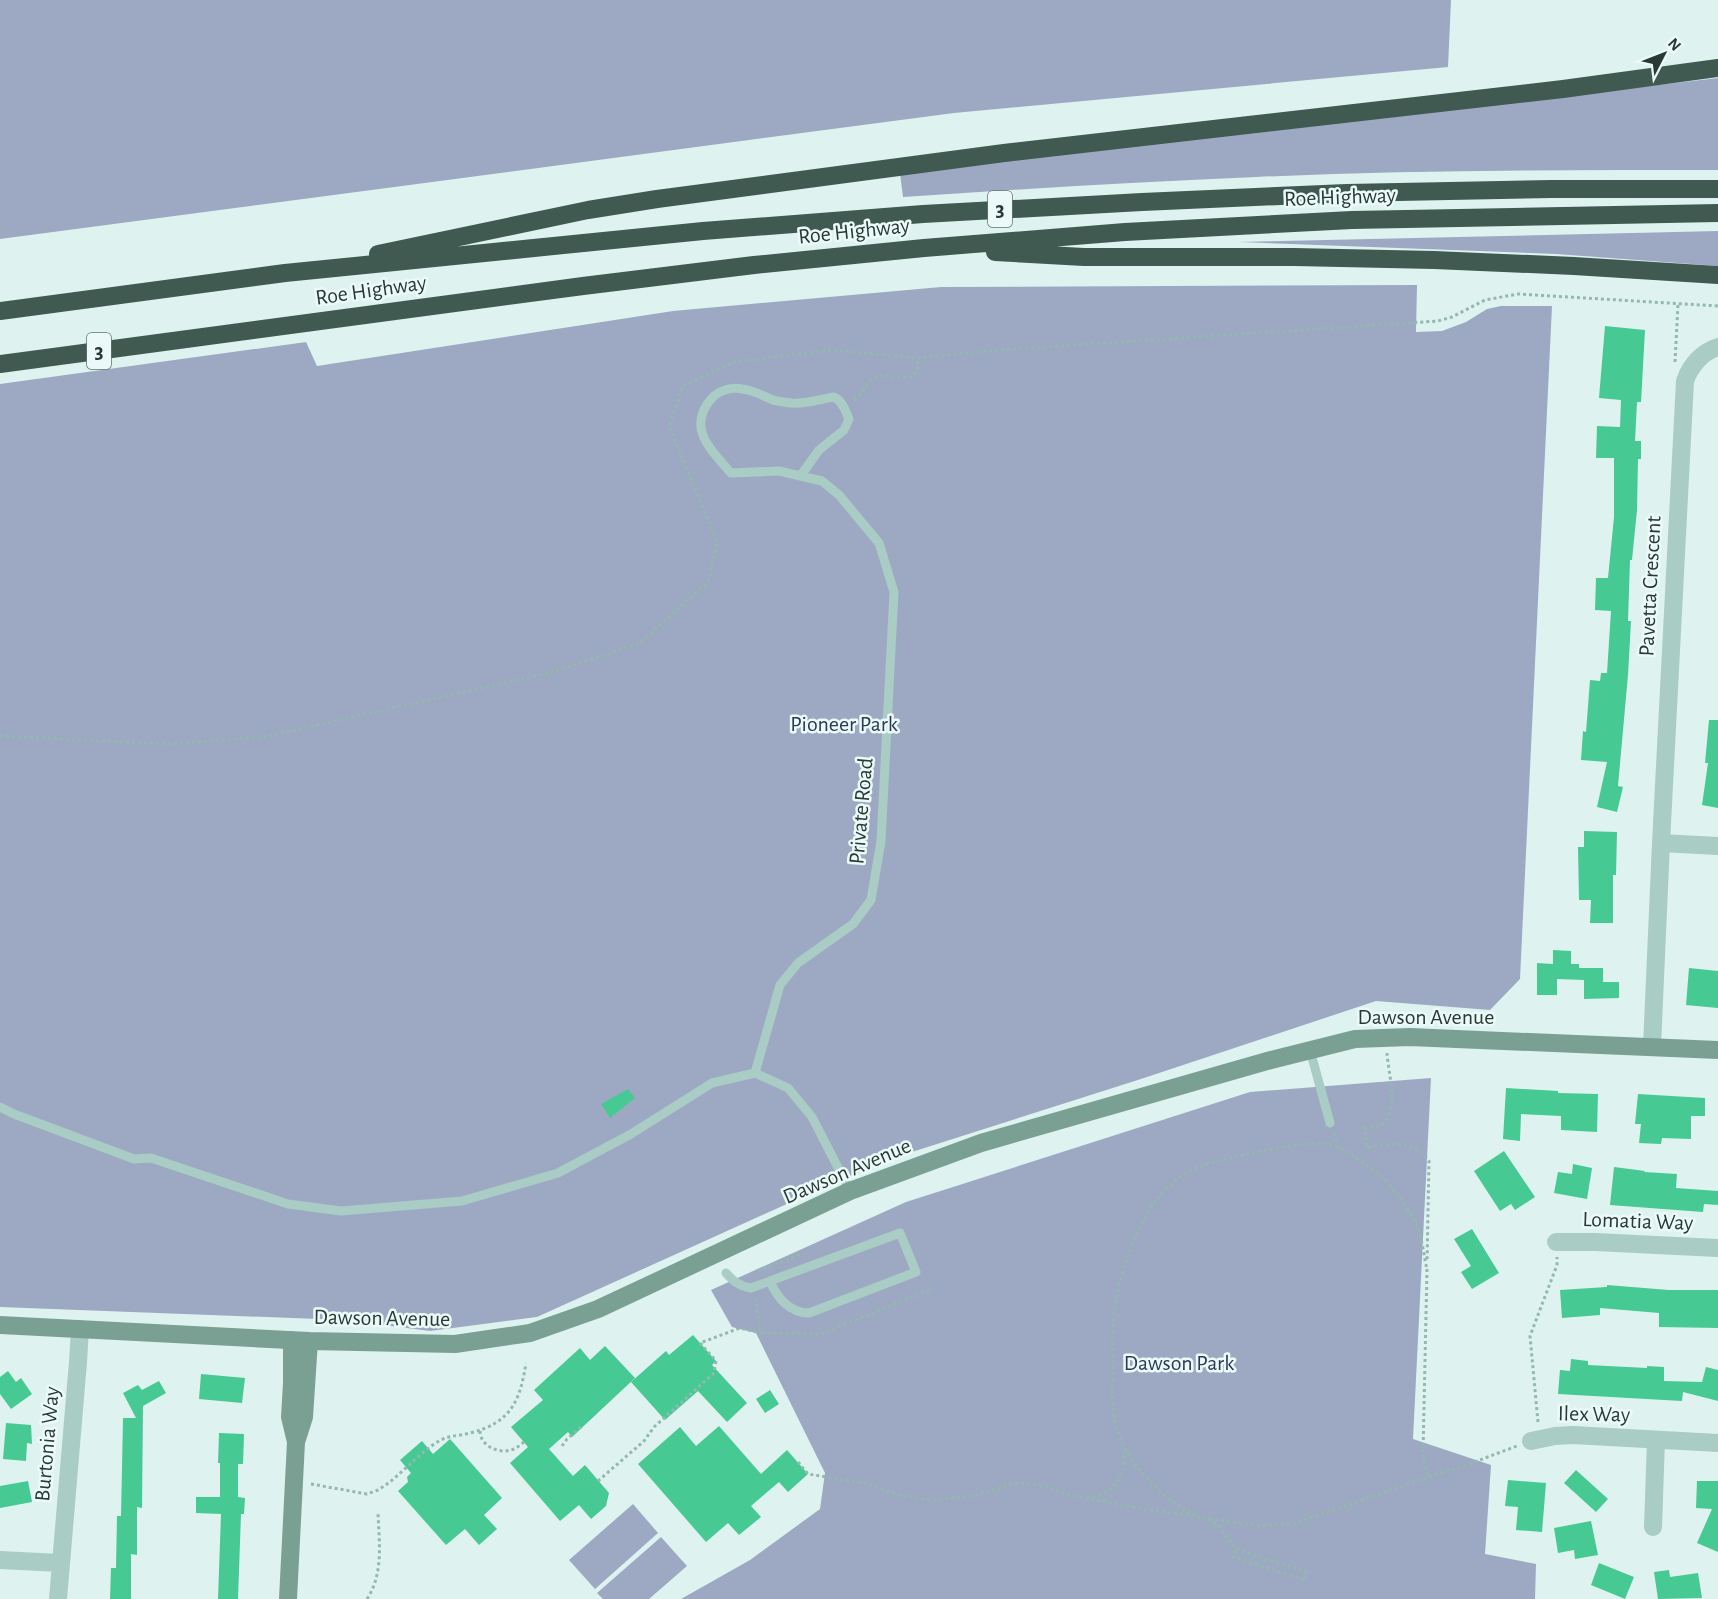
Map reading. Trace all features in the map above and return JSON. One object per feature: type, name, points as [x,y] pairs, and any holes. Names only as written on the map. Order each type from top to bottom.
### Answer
[{"type":"highway","points":[[285,273],[588,210],[657,199],[981,156],[1718,68]]},
{"type":"highway","name":"Roe Highway","points":[[0,311],[285,273],[703,231],[923,214],[1347,193],[1718,189]]},
{"type":"highway","name":"Roe Highway","points":[[0,364],[584,286],[754,265],[924,248],[1125,232],[1352,220],[1718,213]]},
{"type":"highway","points":[[924,248],[1084,257],[1434,260],[1718,275]]},
{"type":"main road","name":"Dawson Avenue","points":[[0,1325],[300,1341],[455,1344],[530,1333],[598,1309],[850,1191],[981,1143],[1271,1060],[1355,1039],[1410,1037],[1718,1050]]},
{"type":"main road","points":[[288,1599],[296,1442],[304,1417],[300,1341]]},
{"type":"street","points":[[1687,374],[1697,359],[1718,347]]},
{"type":"street","name":"Pavetta Crescent","points":[[1652,1046],[1660,843],[1687,374]]},
{"type":"street","points":[[1660,843],[1718,846]]},
{"type":"street","name":"Lomatia Way","points":[[1556,1242],[1718,1248]]},
{"type":"street","name":"Burtonia Way","points":[[58,1599],[80,1329]]},
{"type":"street","name":"Ilex Way","points":[[1536,1440],[1573,1435],[1718,1443]]},
{"type":"street","name":"Ilex Way","points":[[1653,1527],[1656,1440]]},
{"type":"street","points":[[0,1560],[60,1563]]},
{"type":"lane","name":"Private Road","points":[[755,1073],[780,985],[798,963],[853,924],[871,900],[881,841],[894,592],[879,543],[839,495],[822,481],[801,475],[779,471],[731,473],[710,449],[702,434],[700,419],[704,407],[715,394],[727,389],[742,388],[774,400],[802,404],[832,397],[844,408]]},
{"type":"lane","points":[[801,475],[819,450],[844,430],[849,419],[844,408]]},
{"type":"lane","points":[[1310,1050],[1330,1123]]},
{"type":"lane","points":[[0,1107],[134,1159],[151,1158],[288,1204],[341,1211],[462,1201],[558,1173],[631,1134],[712,1083],[755,1073],[788,1088],[812,1117],[850,1191]]},
{"type":"lane","points":[[726,1273],[733,1281],[751,1288],[900,1233],[916,1272],[809,1313],[802,1313],[788,1306],[774,1291],[770,1281]]},
{"type":"path","points":[[1678,304],[1674,361],[1687,374]]},
{"type":"path","points":[[844,408],[859,398],[868,382],[879,375],[907,378],[913,376],[919,365],[917,358]]},
{"type":"path","points":[[1387,1050],[1392,1100],[1387,1118],[1378,1126],[1364,1128],[1367,1148],[1408,1145],[1418,1149],[1429,1161],[1423,1453],[1428,1476]]},
{"type":"path","points":[[1197,1516],[1172,1502],[1141,1472],[1118,1435],[1112,1405],[1114,1314],[1120,1284],[1143,1219],[1167,1189],[1191,1171],[1221,1161],[1253,1153],[1313,1143],[1328,1143],[1366,1164],[1395,1190],[1417,1226],[1427,1270]]},
{"type":"path","points":[[798,1462],[808,1474],[869,1484],[898,1495],[931,1500],[973,1496],[1013,1484],[1034,1483],[1070,1495],[1171,1513],[1260,1526],[1293,1524],[1536,1440],[1530,1336],[1557,1265],[1556,1242]]},
{"type":"path","points":[[598,1481],[644,1442],[654,1427],[714,1373],[716,1361],[700,1343],[740,1328],[761,1333]]},
{"type":"path","points":[[308,1484],[367,1494],[386,1486],[441,1439],[480,1431],[500,1421],[507,1414],[521,1390],[526,1363]]},
{"type":"path","points":[[562,1446],[567,1438],[581,1427]]},
{"type":"path","points":[[480,1431],[480,1436],[486,1444],[498,1451],[510,1451],[524,1443]]},
{"type":"path","points":[[1086,1498],[1103,1494],[1120,1480],[1124,1468],[1125,1448]]},
{"type":"path","points":[[367,1599],[379,1575],[378,1512]]},
{"type":"path","points":[[1206,1518],[1218,1525],[1236,1549],[1307,1572],[1305,1580],[1233,1557],[1236,1549]]},
{"type":"green space","points":[[0,0],[1451,0],[1448,67],[954,113],[0,239]]},
{"type":"green space","points":[[1718,78],[1718,170],[1372,173],[1123,183],[903,197],[900,173]]},
{"type":"green space","points":[[1718,231],[1718,266],[1556,254],[1239,242]]},
{"type":"green space","name":"Pioneer Park","points":[[1417,285],[1416,332],[1442,331],[1466,322],[1487,309],[1501,306],[1552,306],[1520,979],[1490,1010],[1376,1001],[893,1158],[537,1317],[430,1331],[344,1320],[0,1307],[0,384],[306,342],[317,366],[673,311],[941,287]]},
{"type":"green space","name":"Dawson Park","points":[[1431,1078],[1413,1439],[1491,1465],[1485,1554],[1536,1564],[1535,1599],[681,1599],[750,1560],[820,1509],[825,1473],[756,1333],[732,1327],[711,1290],[906,1202],[1250,1092]]},
{"type":"green space","points":[[633,1504],[658,1533],[595,1589],[569,1560]]},
{"type":"green space","points":[[661,1537],[687,1566],[649,1599],[603,1599],[597,1593]]},
{"type":"building","points":[[1605,326],[1645,330],[1641,402],[1637,402],[1635,441],[1641,441],[1641,459],[1638,459],[1637,510],[1632,560],[1630,560],[1628,621],[1631,621],[1618,786],[1623,787],[1617,812],[1597,807],[1607,762],[1581,760],[1583,731],[1586,732],[1590,680],[1600,681],[1601,673],[1607,673],[1611,611],[1595,610],[1596,578],[1608,578],[1614,517],[1614,458],[1596,458],[1597,426],[1620,427],[1621,400],[1599,398]]},
{"type":"building","points":[[1709,720],[1718,720],[1718,808],[1702,805],[1708,763],[1705,763]]},
{"type":"building","points":[[1584,831],[1617,832],[1616,875],[1613,875],[1613,923],[1590,923],[1591,900],[1579,900],[1578,847],[1584,847]]},
{"type":"building","points":[[1553,950],[1571,951],[1571,964],[1579,964],[1579,968],[1603,968],[1603,982],[1619,982],[1619,998],[1584,999],[1584,980],[1557,979],[1557,995],[1537,995],[1537,963],[1553,964]]},
{"type":"building","points":[[1689,968],[1718,971],[1718,1008],[1686,1005]]},
{"type":"building","points":[[1506,1088],[1598,1094],[1597,1132],[1561,1130],[1561,1116],[1521,1114],[1520,1141],[1503,1139]]},
{"type":"building","points":[[628,1089],[635,1098],[610,1118],[601,1104]]},
{"type":"building","points":[[1638,1094],[1705,1098],[1705,1116],[1691,1116],[1691,1139],[1662,1138],[1661,1144],[1639,1143],[1641,1124],[1635,1124]]},
{"type":"building","points":[[1504,1151],[1535,1197],[1515,1210],[1511,1204],[1500,1211],[1474,1171]]},
{"type":"building","points":[[1573,1164],[1592,1168],[1587,1199],[1554,1193],[1558,1172],[1572,1174]]},
{"type":"building","points":[[1614,1167],[1677,1174],[1676,1188],[1718,1191],[1718,1205],[1704,1204],[1703,1212],[1610,1205]]},
{"type":"building","points":[[1472,1229],[1499,1273],[1472,1289],[1461,1272],[1471,1266],[1454,1239]]},
{"type":"building","points":[[1607,1285],[1669,1290],[1718,1290],[1718,1328],[1659,1327],[1659,1313],[1600,1308],[1600,1315],[1562,1318],[1560,1290],[1607,1287]]},
{"type":"building","points":[[693,1335],[716,1361],[712,1365],[747,1403],[727,1422],[698,1391],[665,1420],[631,1382],[666,1351],[669,1355]]},
{"type":"building","points":[[605,1346],[635,1378],[572,1437],[568,1432],[549,1449],[573,1476],[585,1465],[609,1493],[606,1506],[591,1519],[579,1505],[560,1521],[510,1463],[528,1447],[511,1427],[543,1400],[534,1390],[580,1348],[590,1360]]},
{"type":"building","points":[[1571,1359],[1588,1361],[1588,1365],[1664,1367],[1664,1381],[1702,1382],[1706,1367],[1718,1370],[1718,1401],[1683,1392],[1682,1401],[1558,1394],[1560,1370],[1570,1371]]},
{"type":"building","points":[[8,1371],[16,1382],[21,1378],[32,1394],[11,1409],[0,1394],[0,1377]]},
{"type":"building","points":[[201,1374],[245,1378],[242,1403],[199,1399]]},
{"type":"building","points":[[159,1381],[166,1393],[143,1406],[142,1508],[137,1507],[137,1555],[131,1554],[131,1599],[110,1599],[111,1568],[116,1568],[117,1516],[121,1516],[123,1418],[136,1418],[123,1393],[138,1385],[142,1390]]},
{"type":"building","points":[[770,1390],[779,1404],[765,1413],[756,1399]]},
{"type":"building","points":[[6,1423],[31,1425],[32,1444],[27,1443],[26,1461],[3,1459]]},
{"type":"building","points":[[719,1426],[761,1474],[787,1450],[808,1474],[788,1492],[779,1482],[751,1506],[761,1517],[739,1535],[728,1523],[706,1542],[638,1464],[680,1427],[696,1446]]},
{"type":"building","points":[[219,1433],[244,1434],[243,1464],[238,1464],[238,1497],[245,1498],[244,1514],[241,1514],[238,1599],[218,1599],[221,1514],[196,1513],[196,1497],[220,1497]]},
{"type":"building","points":[[450,1439],[502,1498],[484,1515],[497,1529],[479,1545],[465,1529],[446,1545],[398,1491],[408,1482],[407,1477],[411,1473],[400,1460],[422,1441],[433,1454]]},
{"type":"building","points":[[1576,1470],[1608,1499],[1596,1512],[1564,1483]]},
{"type":"building","points":[[1508,1480],[1546,1483],[1542,1532],[1516,1530],[1518,1507],[1505,1506]]},
{"type":"building","points":[[28,1481],[32,1502],[0,1508],[0,1486]]},
{"type":"building","points":[[1697,1481],[1718,1481],[1718,1552],[1697,1543],[1712,1509],[1696,1508]]},
{"type":"building","points":[[1591,1521],[1598,1555],[1575,1559],[1574,1550],[1558,1553],[1554,1528]]},
{"type":"building","points":[[1599,1563],[1634,1577],[1625,1599],[1591,1585]]},
{"type":"building","points":[[1669,1570],[1670,1577],[1698,1573],[1702,1598],[1658,1599],[1654,1572]]}]
